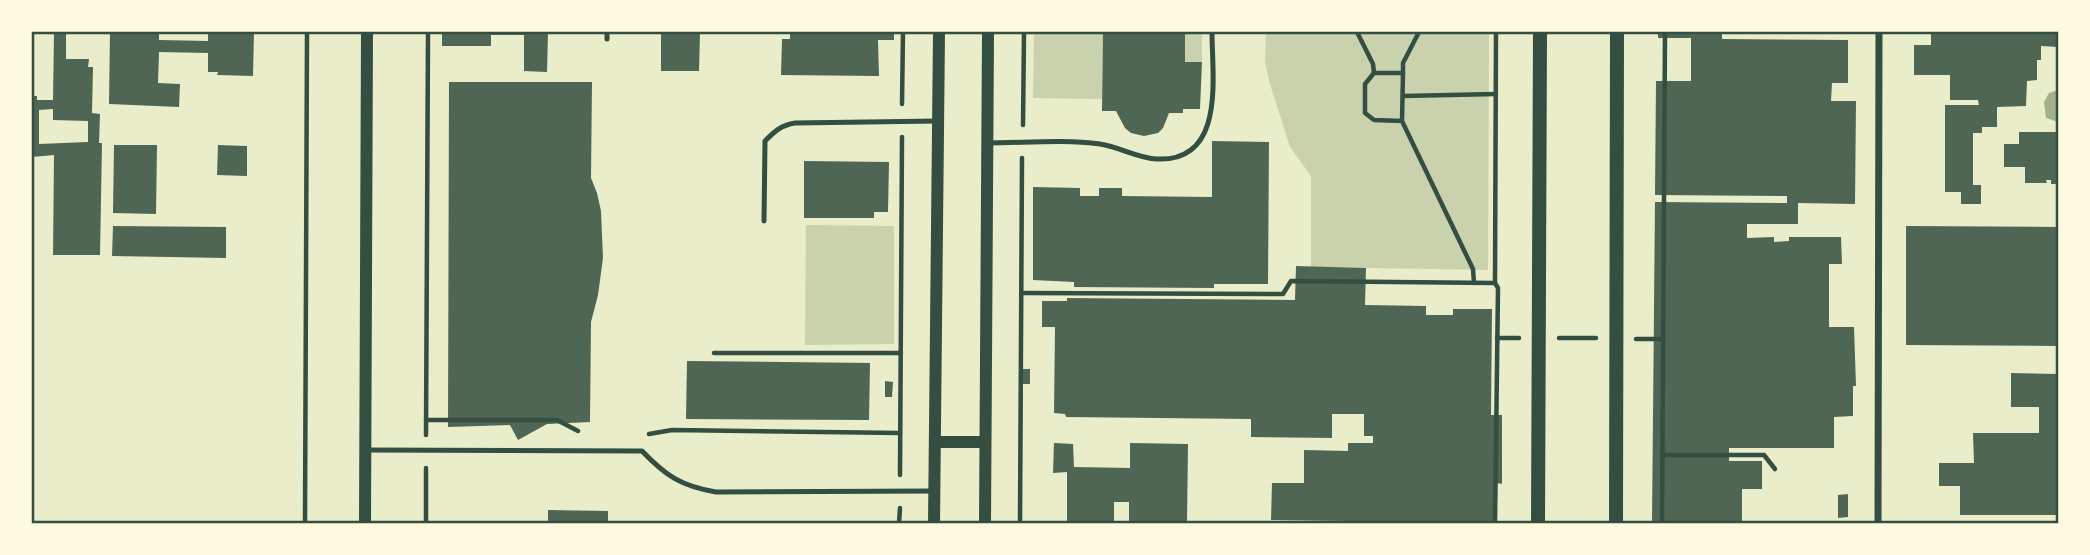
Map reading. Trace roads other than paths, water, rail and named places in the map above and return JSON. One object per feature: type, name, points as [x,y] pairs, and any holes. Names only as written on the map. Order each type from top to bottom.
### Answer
[{"type":"main road","points":[[1538,523],[1540,32]]},
{"type":"main road","points":[[1616,523],[1617,32]]},
{"type":"street","points":[[365,523],[367,32]]},
{"type":"street","points":[[934,523],[939,32]]},
{"type":"street","points":[[985,523],[988,32]]},
{"type":"street","points":[[1878,523],[1880,32]]},
{"type":"street","points":[[935,442],[985,442]]},
{"type":"lane","points":[[607,32],[607,39]]},
{"type":"lane","points":[[987,143],[1102,144],[1158,159],[1184,155],[1201,139],[1211,116],[1212,32]]},
{"type":"lane","points":[[764,221],[765,141],[777,129],[795,123],[938,121]]},
{"type":"lane","points":[[365,450],[642,451],[671,478],[716,492],[934,491]]}]
